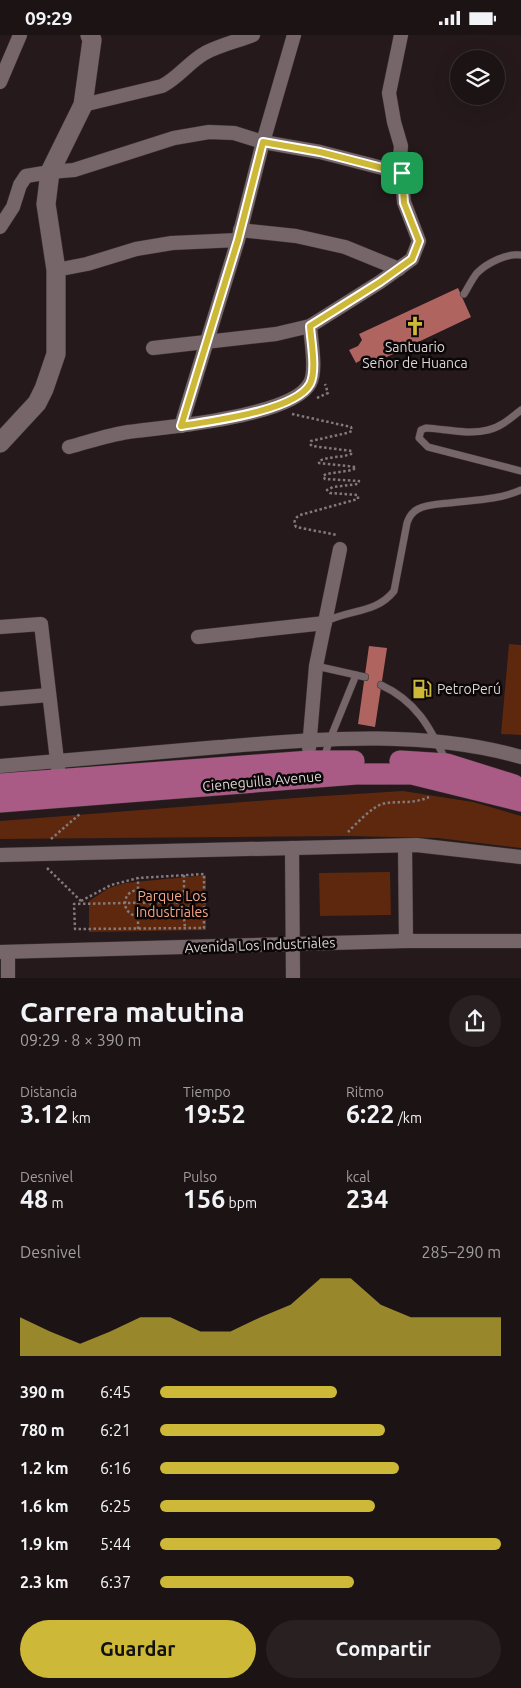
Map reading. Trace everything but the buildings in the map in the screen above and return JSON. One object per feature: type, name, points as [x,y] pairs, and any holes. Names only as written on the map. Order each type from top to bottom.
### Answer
[{"type":"main road","name":"Cieneguilla Avenue","points":[[0,784],[58,771],[317,761],[401,761],[446,773],[521,787]]},
{"type":"main road","name":"Cieneguilla Avenue","points":[[0,801],[356,774],[446,773],[521,801]]},
{"type":"street","points":[[0,82],[20,35]]},
{"type":"street","points":[[83,105],[162,86],[173,81],[185,68],[205,53],[253,35]]},
{"type":"street","points":[[181,426],[239,235],[263,142],[294,35]]},
{"type":"street","points":[[153,349],[276,334],[310,326],[412,259],[419,241],[404,203],[401,146],[394,122],[389,93],[401,35]]},
{"type":"street","points":[[0,443],[37,403],[56,354],[56,270],[46,204],[50,172],[83,105],[93,37]]},
{"type":"street","points":[[0,227],[13,207],[20,185],[26,176],[74,170],[174,138],[209,132],[234,133],[263,142],[320,152],[402,173]]},
{"type":"street","points":[[56,270],[87,264],[136,249],[239,235],[296,236],[345,247],[399,269]]},
{"type":"street","points":[[69,447],[126,432],[181,426],[245,415],[276,405],[301,394],[311,383],[313,367],[310,326]]},
{"type":"street","points":[[317,761],[309,740],[316,666],[340,549]]},
{"type":"street","points":[[198,637],[325,623]]},
{"type":"street","points":[[0,627],[40,624],[58,771]]},
{"type":"street","points":[[0,699],[49,695]]},
{"type":"street","points":[[0,766],[58,771],[330,739],[436,740],[495,749],[521,757]]},
{"type":"street","points":[[405,845],[406,941]]},
{"type":"street","points":[[0,855],[405,845],[521,857]]},
{"type":"street","points":[[292,847],[293,978]]},
{"type":"street","name":"Avenida Los Industriales","points":[[4,952],[406,941],[521,941]]},
{"type":"street","points":[[4,952],[8,978]]},
{"type":"lane","points":[[464,294],[477,273],[499,259],[513,254],[521,255]]},
{"type":"lane","points":[[521,410],[506,422],[488,430],[469,431],[426,427],[421,430],[419,438],[428,447],[521,471]]},
{"type":"lane","points":[[325,623],[336,616],[372,608],[387,600],[394,591],[407,523],[410,515],[418,509],[431,505],[487,499],[521,490]]},
{"type":"lane","points":[[316,666],[365,677]]},
{"type":"lane","points":[[317,761],[330,739],[356,675]]},
{"type":"lane","points":[[381,685],[394,691],[417,710],[436,740],[446,773]]},
{"type":"path","points":[[312,400],[328,393],[324,382]]},
{"type":"path","points":[[288,412],[351,427],[352,431],[347,433],[311,441],[310,443],[312,446],[352,451],[347,456],[324,459],[319,461],[319,463],[356,467],[353,470],[323,476],[325,479],[359,481],[358,484],[333,487],[327,490],[330,493],[358,495],[358,499],[300,515],[294,521],[296,527],[340,535],[342,539],[340,549]]},
{"type":"path","points":[[331,847],[376,807],[382,804],[417,802],[440,793],[446,773]]},
{"type":"path","points":[[80,901],[111,885],[138,878],[204,874],[204,928],[75,929],[74,904],[177,902]]},
{"type":"path","points":[[184,875],[184,895]]},
{"type":"path","points":[[138,878],[138,929]]},
{"type":"path","points":[[138,890],[146,892],[152,903],[146,914],[138,916],[127,910],[125,903],[126,897],[130,893],[138,890]]},
{"type":"path","points":[[184,895],[190,901],[190,906],[184,909]]},
{"type":"path","points":[[177,902],[178,898],[184,895]]},
{"type":"path","points":[[190,901],[204,901]]},
{"type":"path","points":[[177,902],[178,906],[184,909]]},
{"type":"path","points":[[184,909],[185,928]]},
{"type":"green space","points":[[509,644],[521,645],[521,735],[501,734]]},
{"type":"green space","points":[[403,791],[473,802],[521,816],[521,848],[438,838],[349,836],[0,839],[0,821]]},
{"type":"green space","points":[[390,872],[391,915],[320,916],[319,873]]},
{"type":"green space","name":"Parque Los Industriales","points":[[206,875],[206,930],[89,932],[89,901],[109,888],[125,883]]},
{"type":"place","name":"Santuario Señor de Huanca","points":[[415,326]]},
{"type":"place","name":"PetroPerú","points":[[422,689]]},
{"type":"route","points":[[263,142],[320,152],[402,173],[404,203],[419,241],[416,252],[412,259],[380,282],[310,326],[313,367],[311,383],[301,394],[276,405],[245,415],[181,426],[238,240],[263,142]]}]
